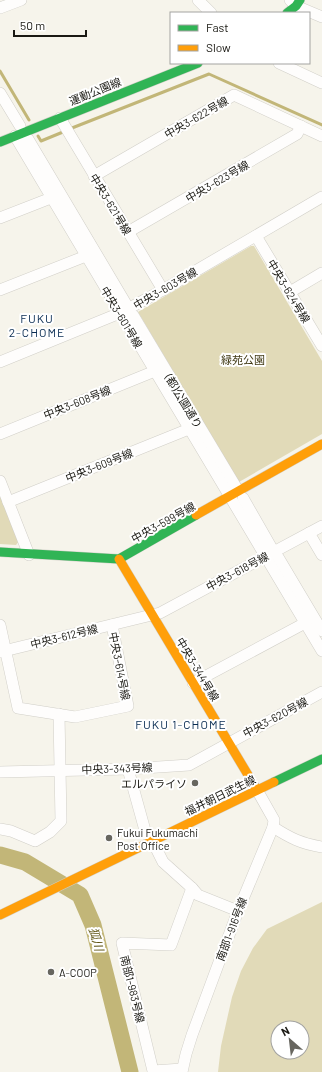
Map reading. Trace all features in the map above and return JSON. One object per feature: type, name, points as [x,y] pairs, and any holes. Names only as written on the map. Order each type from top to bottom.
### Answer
[{"type":"street","points":[[0,8],[21,0]]},
{"type":"street","points":[[198,0],[210,12]]},
{"type":"street","points":[[293,5],[310,12]]},
{"type":"street","points":[[310,12],[322,17]]},
{"type":"street","name":"運動公園線","points":[[0,142],[17,131],[60,118],[195,64]]},
{"type":"street","points":[[281,64],[322,83]]},
{"type":"street","points":[[0,93],[17,131]]},
{"type":"street","name":"中央3-622号線","points":[[94,176],[234,95],[322,136]]},
{"type":"street","name":"中央3-621号線","points":[[60,118],[163,290]]},
{"type":"street","name":"中央3-623号線","points":[[128,232],[297,134],[301,126]]},
{"type":"street","name":"中央3-601号線","points":[[17,131],[52,198],[86,256],[123,309],[155,371],[230,498]]},
{"type":"street","points":[[28,139],[123,309]]},
{"type":"street","name":"中央3-603号線","points":[[0,362],[123,309],[163,290],[322,197]]},
{"type":"street","points":[[0,218],[52,198]]},
{"type":"street","name":"中央3-624号線","points":[[256,236],[322,346]]},
{"type":"street","points":[[0,290],[86,256]]},
{"type":"street","points":[[290,292],[322,273]]},
{"type":"street","name":"(都)公園通り","points":[[133,315],[236,487]]},
{"type":"street","name":"中央3-608号線","points":[[0,434],[155,371]]},
{"type":"street","name":"中央3-609号線","points":[[8,502],[189,429]]},
{"type":"street","name":"中央3-599号線","points":[[119,559],[230,498],[322,444]]},
{"type":"street","points":[[0,481],[29,555]]},
{"type":"street","points":[[230,498],[322,651]]},
{"type":"street","points":[[243,498],[272,547]]},
{"type":"street","name":"中央3-618号線","points":[[152,615],[160,614],[322,526]]},
{"type":"street","points":[[309,533],[322,555]]},
{"type":"street","points":[[0,552],[29,555],[119,559]]},
{"type":"street","points":[[278,557],[322,631]]},
{"type":"street","name":"中央3-344号線","points":[[119,559],[257,790]]},
{"type":"street","name":"中央3-612号線","points":[[3,651],[152,615]]},
{"type":"street","points":[[193,683],[305,623]]},
{"type":"street","points":[[0,625],[3,651]]},
{"type":"street","name":"中央3-614号線","points":[[3,651],[18,708],[75,717],[128,706],[112,625]]},
{"type":"street","name":"中央3-620号線","points":[[228,742],[322,692]]},
{"type":"street","points":[[0,829],[11,831],[36,841],[50,832],[61,822],[59,714]]},
{"type":"street","name":"中央3-343号線","points":[[0,772],[128,769],[189,764],[228,742]]},
{"type":"street","name":"福井朝日武生線","points":[[0,915],[322,759]]},
{"type":"street","points":[[128,769],[146,834]]},
{"type":"street","points":[[257,790],[274,820],[273,827],[291,839],[308,845],[322,847]]},
{"type":"street","name":"南部1-916号線","points":[[182,1070],[192,1035],[238,911],[273,827]]},
{"type":"street","points":[[156,848],[163,862],[198,895],[238,911]]},
{"type":"street","name":"南部1-983号線","points":[[182,1070],[153,1071],[122,943],[171,946],[192,888]]},
{"type":"green space","name":"緑苑公園","points":[[251,246],[254,246],[322,361],[322,434],[239,482],[138,312]]},
{"type":"green space","points":[[0,494],[19,541],[16,545],[0,544]]},
{"type":"green space","points":[[322,902],[322,1072],[218,1072],[221,1046],[232,997],[241,971],[253,948],[267,929]]},
{"type":"waterway","points":[[0,71],[29,120]]},
{"type":"waterway","points":[[72,128],[209,74],[322,125]]},
{"type":"waterway","points":[[38,136],[41,141],[63,132]]},
{"type":"waterway","name":"狐川","points":[[0,855],[25,862],[80,895],[93,925],[130,1072]]},
{"type":"traffic: fast","points":[[288,12],[296,6],[300,0]]},
{"type":"traffic: fast","points":[[0,142],[195,64]]},
{"type":"traffic: fast","points":[[0,552],[119,559],[196,515]]},
{"type":"traffic: fast","points":[[274,782],[322,759]]},
{"type":"traffic: slow","points":[[196,515],[322,444]]},
{"type":"traffic: slow","points":[[119,559],[257,790]]},
{"type":"traffic: slow","points":[[0,915],[274,782]]},
{"type":"place","name":"エルパライソ","points":[[195,783]]},
{"type":"place","name":"Fukui Fukumachi Post Office","points":[[109,838]]},
{"type":"place","name":"A-COOP","points":[[51,972]]},
{"type":"district","name":"FUKU 2-CHOME","points":[[37,325]]},
{"type":"district","name":"FUKU 1-CHOME","points":[[181,724]]}]
